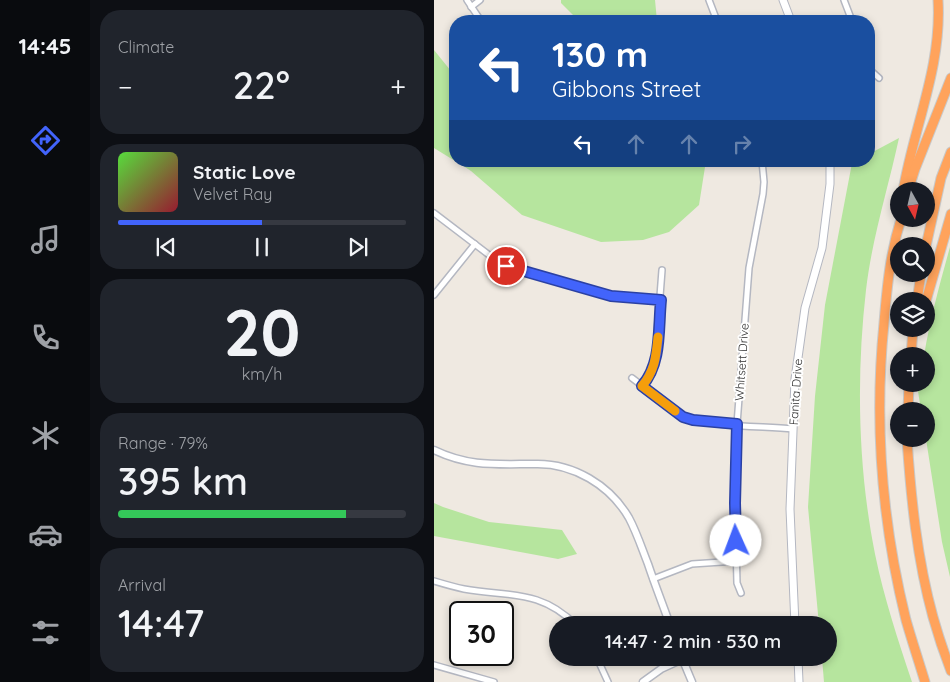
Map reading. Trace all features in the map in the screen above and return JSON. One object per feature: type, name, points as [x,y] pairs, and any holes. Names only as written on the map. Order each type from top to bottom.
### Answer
[{"type":"highway","points":[[905,182],[936,54],[939,18],[938,0]]},
{"type":"highway","points":[[911,182],[950,78]]},
{"type":"highway","points":[[928,237],[941,178],[950,152]]},
{"type":"highway","points":[[928,292],[950,214]]},
{"type":"highway","points":[[890,261],[881,355],[880,426],[884,503],[893,562],[905,614],[926,682]]},
{"type":"highway","points":[[907,447],[910,494],[920,559],[932,616],[950,671]]},
{"type":"main road","points":[[783,0],[789,15]]},
{"type":"main road","name":"Fanita Drive","points":[[795,616],[790,509],[795,380],[805,308],[822,248],[830,184],[830,167]]},
{"type":"main road","points":[[798,666],[799,682]]},
{"type":"street","points":[[467,0],[477,15]]},
{"type":"street","points":[[471,7],[480,0]]},
{"type":"street","points":[[709,0],[715,15]]},
{"type":"street","points":[[844,0],[850,15]]},
{"type":"street","points":[[875,74],[879,78]]},
{"type":"street","name":"Whitsett Drive","points":[[741,593],[737,583],[736,561],[737,424],[749,268],[764,188],[762,167]]},
{"type":"street","points":[[434,213],[506,266],[611,296],[661,300]]},
{"type":"street","points":[[434,295],[475,244]]},
{"type":"street","points":[[642,386],[649,378],[656,362],[662,270]]},
{"type":"street","points":[[632,378],[683,417],[693,420],[793,429]]},
{"type":"street","points":[[434,450],[455,459],[477,464],[496,466],[553,465],[588,477],[610,494],[628,516],[667,616]]},
{"type":"street","points":[[653,578],[692,564],[736,561]]},
{"type":"street","points":[[434,581],[465,589],[530,597],[556,608],[565,616]]},
{"type":"street","points":[[434,665],[494,682]]},
{"type":"street","points":[[601,666],[608,682]]},
{"type":"street","points":[[642,682],[667,666]]},
{"type":"street","points":[[686,666],[692,682]]},
{"type":"green space","points":[[561,0],[655,0],[656,15],[573,15],[561,3]]},
{"type":"green space","points":[[434,50],[449,69],[449,157],[434,148]]},
{"type":"green space","points":[[899,138],[876,233],[866,290],[861,356],[860,423],[865,489],[875,554],[887,603],[912,682],[824,682],[823,666],[837,666],[837,616],[818,616],[808,507],[815,396],[825,305],[851,167],[875,167],[875,151]]},
{"type":"green space","points":[[465,167],[705,167],[699,205],[669,232],[643,240],[601,242],[522,215]]},
{"type":"green space","points":[[950,247],[950,577],[942,542],[927,447],[935,447],[935,402],[920,402],[918,392],[935,392],[935,347],[926,347],[928,337],[935,337],[935,303]]},
{"type":"green space","points":[[434,503],[489,522],[562,530],[577,554],[558,559],[434,536]]},
{"type":"slow traffic","points":[[658,337],[656,362],[649,378],[642,386],[675,411]]},
{"type":"route","points":[[506,266],[611,296],[661,300],[656,362],[649,378],[642,386],[683,417],[693,420],[737,424],[736,541]]}]
